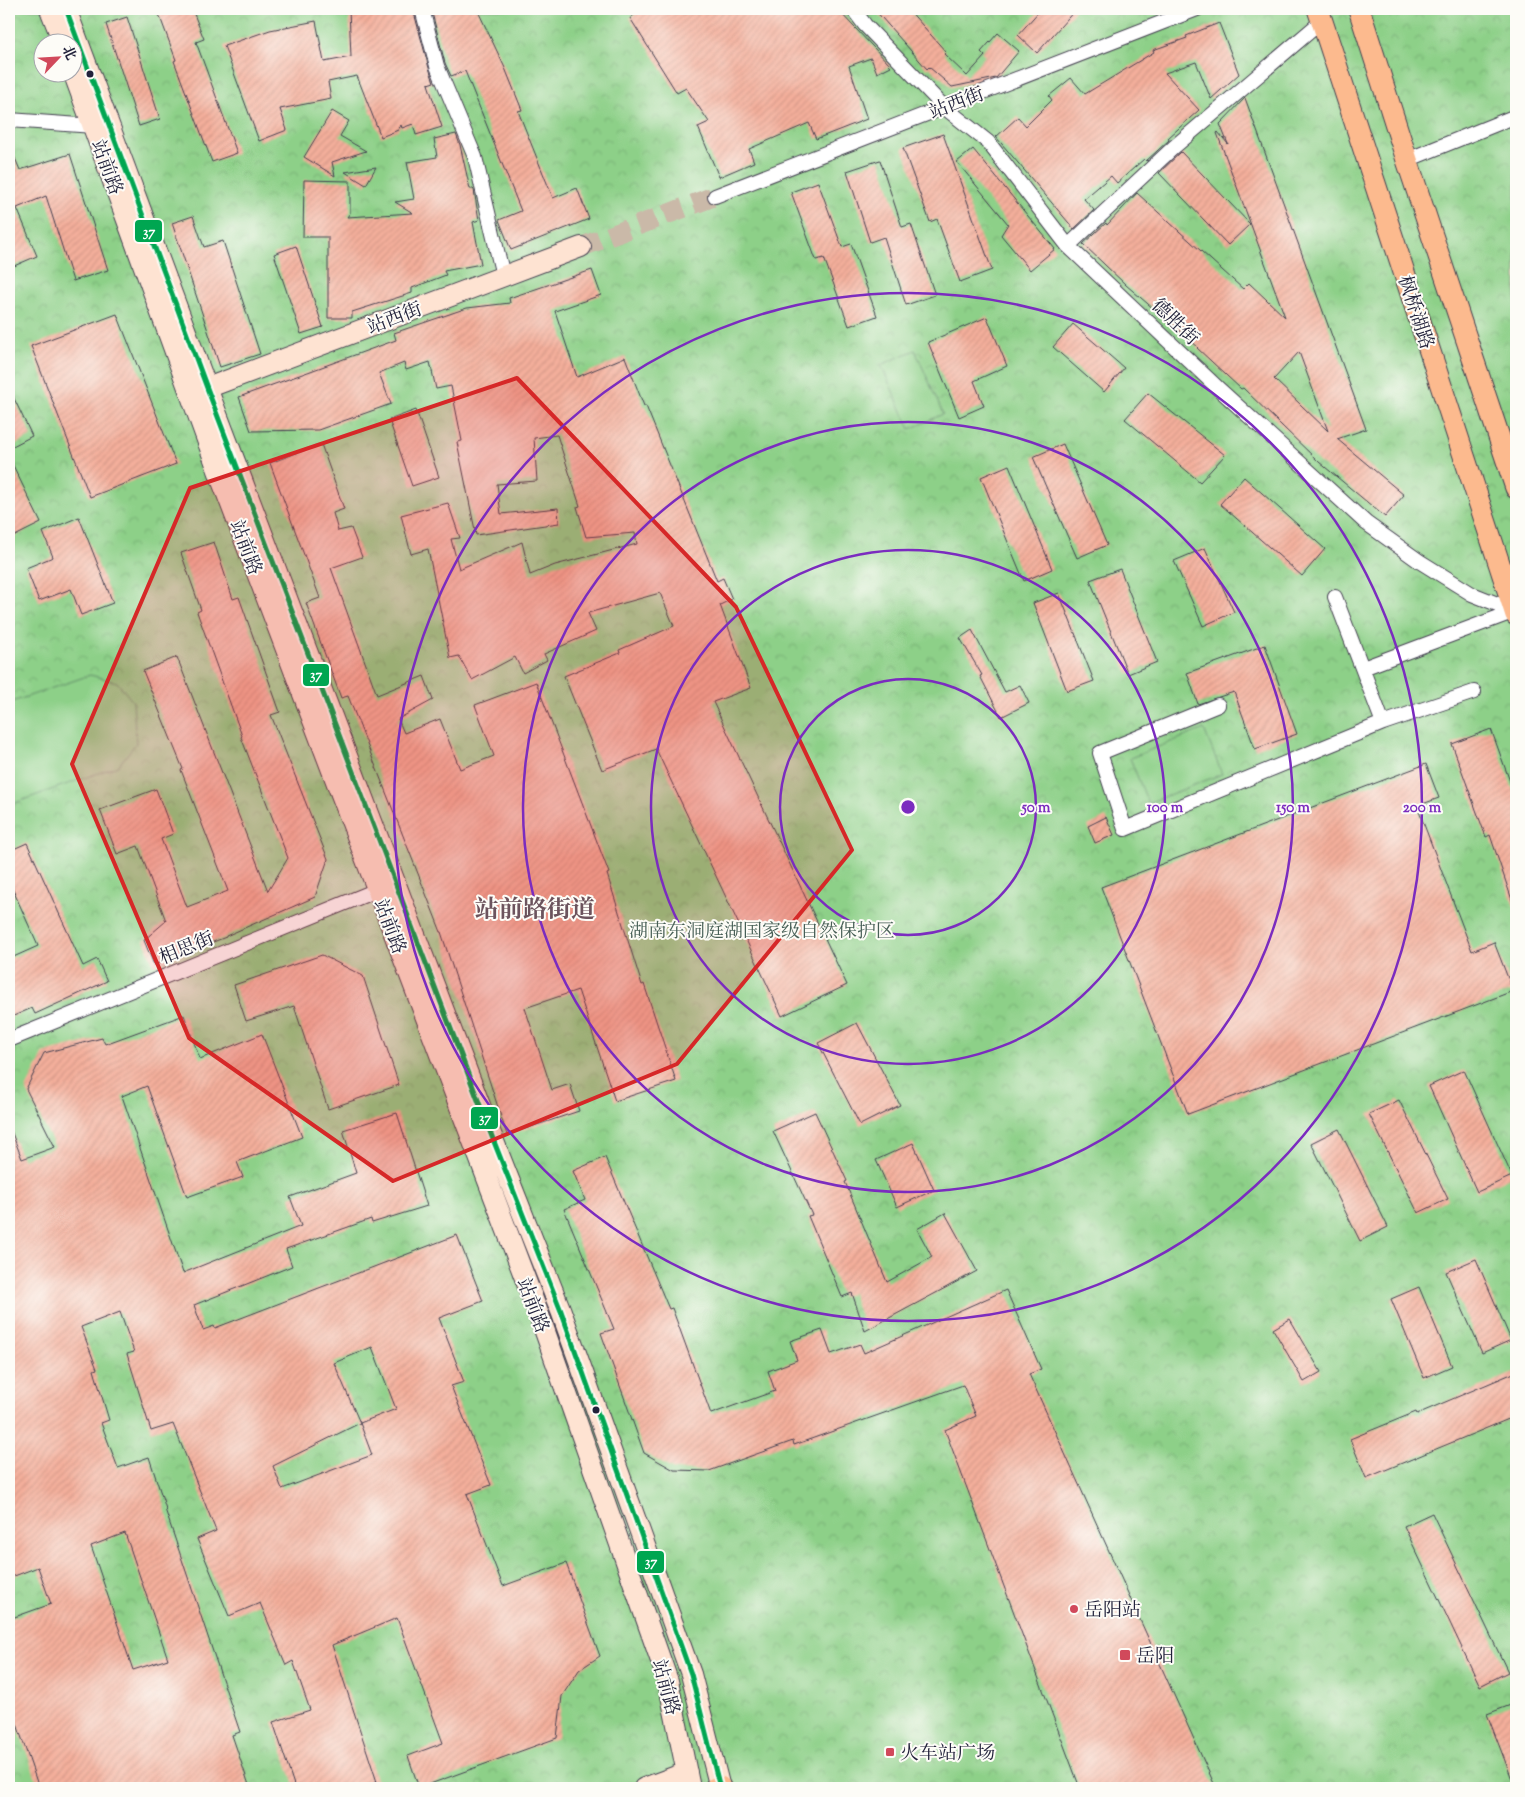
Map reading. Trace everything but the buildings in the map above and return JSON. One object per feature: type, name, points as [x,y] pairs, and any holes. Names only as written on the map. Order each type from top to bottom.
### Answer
[{"type":"main road","points":[[50,9],[59,32]]},
{"type":"main road","name":"站前路","points":[[66,9],[207,388],[560,1311],[691,1674],[718,1788]]},
{"type":"main road","name":"枫桥湖路","points":[[1359,9],[1407,160],[1510,449],[1516,488]]},
{"type":"main road","name":"枫桥湖路","points":[[1320,15],[1516,613]]},
{"type":"main road","name":"站前路","points":[[77,82],[222,481],[542,1323],[662,1662],[668,1681],[689,1780]]},
{"type":"main road","name":"站西街","points":[[207,388],[580,247]]},
{"type":"main road","points":[[644,1788],[689,1780]]},
{"type":"street","points":[[422,9],[438,66],[475,157],[503,276]]},
{"type":"street","name":"德胜街","points":[[854,9],[866,25],[944,107],[988,142],[1068,246],[1219,389],[1366,523],[1419,562],[1472,594],[1516,613]]},
{"type":"street","name":"站西街","points":[[715,196],[1197,9]]},
{"type":"street","points":[[1068,246],[1320,15]]},
{"type":"street","points":[[1407,160],[1516,116]]},
{"type":"street","points":[[9,120],[94,126]]},
{"type":"street","points":[[1335,597],[1383,723]]},
{"type":"street","points":[[1363,668],[1516,613]]},
{"type":"street","points":[[1218,704],[1100,753],[1125,829],[1383,723],[1474,692]]},
{"type":"street","name":"相思街","points":[[9,1040],[377,890]]},
{"type":"highlighted area","points":[[517,378],[736,607],[852,850],[677,1064],[393,1181],[189,1038],[72,764],[190,488]]},
{"type":"green space","name":"湖南东洞庭湖国家级自然保护区","points":[[9,9],[1516,9],[1516,1788],[9,1788]]},
{"type":"green space","points":[[915,350],[943,414],[910,429],[881,365]]},
{"type":"green space","points":[[90,675],[117,682],[133,702],[136,743],[118,766],[9,805],[9,703]]},
{"type":"green space","points":[[1204,729],[1222,774],[1148,803],[1130,758]]},
{"type":"tunnel","points":[[581,247],[715,196]]},
{"type":"transit line","name":"37","points":[[66,9],[207,388],[489,1129],[561,1311],[691,1674],[720,1788]]},
{"type":"place","name":"岳阳站","points":[[1074,1609]]},
{"type":"place","name":"岳阳","points":[[1125,1655]]},
{"type":"place","name":"火车站广场","points":[[890,1752]]},
{"type":"district","name":"站前路街道","points":[[535,909]]}]
